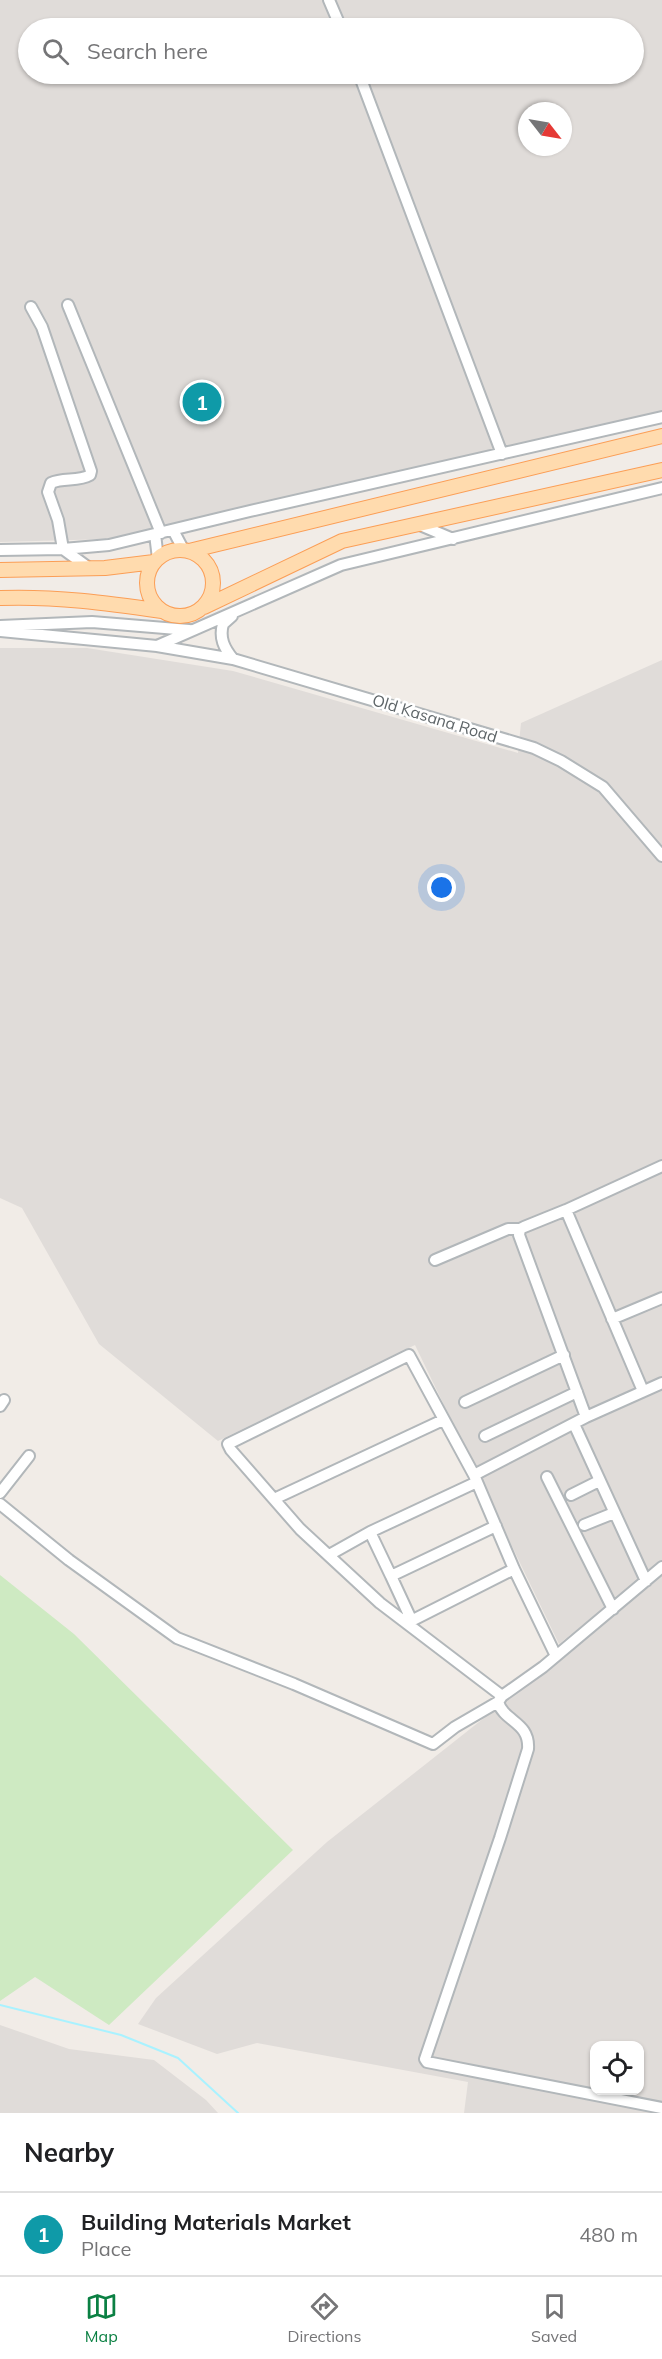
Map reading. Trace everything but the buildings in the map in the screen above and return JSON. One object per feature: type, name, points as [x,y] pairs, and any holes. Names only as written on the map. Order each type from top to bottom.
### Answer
[{"type":"main road","points":[[662,436],[186,550],[169,551],[156,560],[148,574],[147,588],[154,605],[162,611],[169,615],[189,615],[342,542],[662,470]]},
{"type":"main road","points":[[186,550],[204,559],[213,573],[213,589],[204,607]]},
{"type":"main road","points":[[0,570],[89,568],[156,560]]},
{"type":"main road","points":[[0,598],[43,597],[102,602],[162,611]]},
{"type":"street","points":[[329,0],[337,18]]},
{"type":"street","points":[[363,84],[502,454]]},
{"type":"street","points":[[68,305],[158,533],[156,560]]},
{"type":"street","points":[[32,307],[42,327],[90,471],[90,475],[84,478],[61,479],[51,483],[48,487],[63,549],[89,568]]},
{"type":"street","points":[[0,550],[63,549],[109,545],[662,417]]},
{"type":"street","points":[[156,646],[341,565],[662,488]]},
{"type":"street","points":[[420,525],[453,539]]},
{"type":"street","points":[[173,530],[186,550]]},
{"type":"street","points":[[232,659],[224,648],[221,628],[242,608]]},
{"type":"street","points":[[0,626],[92,622],[189,630]]},
{"type":"street","name":"Old Kasana Road","points":[[0,631],[156,646],[232,659],[534,748],[561,761],[603,787],[662,856]]},
{"type":"street","points":[[435,1260],[508,1229],[520,1229],[566,1210],[662,1166]]},
{"type":"street","points":[[566,1210],[643,1391]]},
{"type":"street","points":[[520,1229],[520,1239],[586,1417]]},
{"type":"street","points":[[612,1319],[662,1298]]},
{"type":"street","points":[[556,1656],[514,1569],[476,1479],[409,1355],[228,1444],[300,1529],[380,1603],[409,1622],[500,1699],[500,1708],[525,1731],[528,1737],[528,1749],[425,2060],[662,2108]]},
{"type":"street","points":[[465,1402],[564,1355]]},
{"type":"street","points":[[329,1555],[476,1479],[586,1417],[662,1383]]},
{"type":"street","points":[[484,1436],[577,1392]]},
{"type":"street","points":[[274,1499],[443,1420]]},
{"type":"street","points":[[574,1424],[646,1581]]},
{"type":"street","points":[[0,1493],[29,1456]]},
{"type":"street","points":[[547,1477],[613,1609]]},
{"type":"street","points":[[571,1495],[599,1481]]},
{"type":"street","points":[[0,1504],[69,1560],[177,1638],[304,1688],[433,1744],[500,1699],[556,1656],[662,1567]]},
{"type":"street","points":[[584,1525],[614,1513]]},
{"type":"street","points":[[391,1576],[496,1526]]},
{"type":"street","points":[[370,1532],[409,1622]]},
{"type":"street","points":[[409,1622],[514,1569]]},
{"type":"shaded area","points":[[0,0],[662,0],[662,417],[424,474],[109,539],[0,542]]},
{"type":"shaded area","points":[[0,648],[87,648],[233,671],[518,753],[521,723],[662,660],[662,1561],[559,1644],[415,1345],[218,1441],[99,1344],[22,1208],[0,1198]]},
{"type":"shaded area","points":[[662,1576],[662,2113],[464,2113],[468,2082],[257,2043],[217,2054],[138,2024],[156,1998],[327,1842]]},
{"type":"shaded area","points":[[0,2025],[69,2049],[154,2060],[206,2100],[218,2113],[0,2113]]},
{"type":"green space","points":[[0,1575],[74,1634],[293,1850],[109,2025],[35,1977],[0,2001]]},
{"type":"waterway","points":[[0,2005],[121,2035],[178,2058],[238,2113]]},
{"type":"place","name":"Building Materials Market","points":[[202,402]]}]
